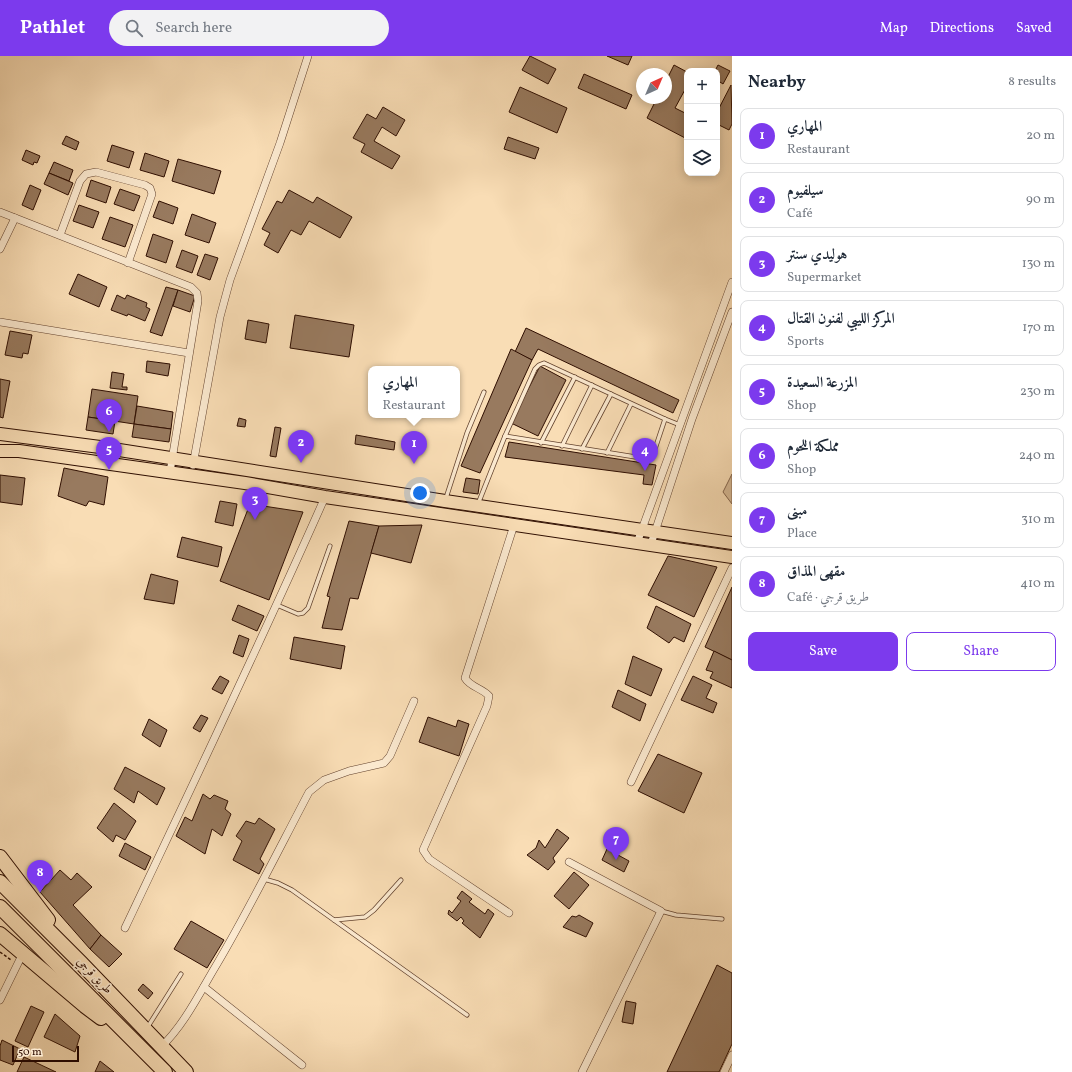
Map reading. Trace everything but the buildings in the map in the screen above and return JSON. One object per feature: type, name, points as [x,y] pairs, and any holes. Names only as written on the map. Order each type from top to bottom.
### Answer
[{"type":"highway","points":[[0,857],[81,963]]},
{"type":"highway","name":"طريق قرجي","points":[[0,882],[81,963],[186,1072]]},
{"type":"highway","name":"طريق قرجي","points":[[0,907],[165,1072]]},
{"type":"highway","points":[[0,934],[20,959],[136,1042]]},
{"type":"main road","points":[[0,434],[78,444],[445,501],[732,543]]},
{"type":"main road","points":[[0,451],[19,451],[170,472],[324,497],[732,557]]},
{"type":"street","points":[[191,476],[220,317],[226,295],[280,143],[308,56]]},
{"type":"street","points":[[60,235],[80,181],[86,174],[96,172],[145,185],[150,188],[152,194],[128,263]]},
{"type":"street","points":[[0,212],[190,287],[197,293],[198,301],[170,472]]},
{"type":"street","points":[[0,249],[15,218]]},
{"type":"street","points":[[637,543],[732,282]]},
{"type":"street","points":[[651,544],[692,419],[732,312]]},
{"type":"street","points":[[0,322],[189,353]]},
{"type":"street","points":[[683,416],[692,419]]},
{"type":"street","points":[[125,928],[277,605],[324,497]]},
{"type":"street","points":[[509,913],[429,859],[423,850],[487,706],[489,696],[476,686],[468,684],[465,678],[514,525]]},
{"type":"street","points":[[631,782],[732,568]]},
{"type":"street","points":[[161,1047],[183,1020],[235,934],[309,792],[324,780],[384,763],[390,756],[414,701]]},
{"type":"street","points":[[569,862],[661,911],[582,1072]]},
{"type":"street","points":[[0,1000],[20,959]]},
{"type":"street","points":[[204,987],[302,1064]]},
{"type":"street","points":[[724,1072],[732,1055]]},
{"type":"lane","points":[[478,505],[505,436],[535,369],[539,365],[544,363],[549,365],[631,404],[680,424]]},
{"type":"lane","points":[[542,443],[575,377]]},
{"type":"lane","points":[[562,446],[592,385]]},
{"type":"lane","points":[[445,501],[467,433],[484,392]]},
{"type":"lane","points":[[582,449],[610,394]]},
{"type":"lane","points":[[606,454],[631,404]]},
{"type":"lane","points":[[505,436],[606,454],[650,458],[653,455],[665,419]]},
{"type":"lane","points":[[277,605],[298,614],[303,613],[308,608],[330,546]]},
{"type":"lane","points":[[264,879],[278,883],[292,890],[468,1015]]},
{"type":"lane","points":[[334,920],[365,917],[374,910],[401,880]]},
{"type":"lane","points":[[661,911],[676,915],[722,919]]},
{"type":"lane","points":[[146,1030],[181,974]]},
{"type":"path","points":[[0,952],[20,959]]},
{"type":"shaded area","points":[[732,474],[732,504],[723,492]]},
{"type":"place","name":"مملكة اللحوم","points":[[109,432]]},
{"type":"place","name":"سيلفيوم","points":[[301,463]]},
{"type":"place","name":"المهاري","points":[[414,464]]},
{"type":"place","name":"المزرعة السعيدة","points":[[109,470]]},
{"type":"place","name":"المركز الليبي لفنون القتال","points":[[645,471]]},
{"type":"place","name":"هوليدي سنتر","points":[[255,520]]},
{"type":"place","name":"مبنى","points":[[616,860]]},
{"type":"place","name":"مقهى المذاق","points":[[40,893]]}]
